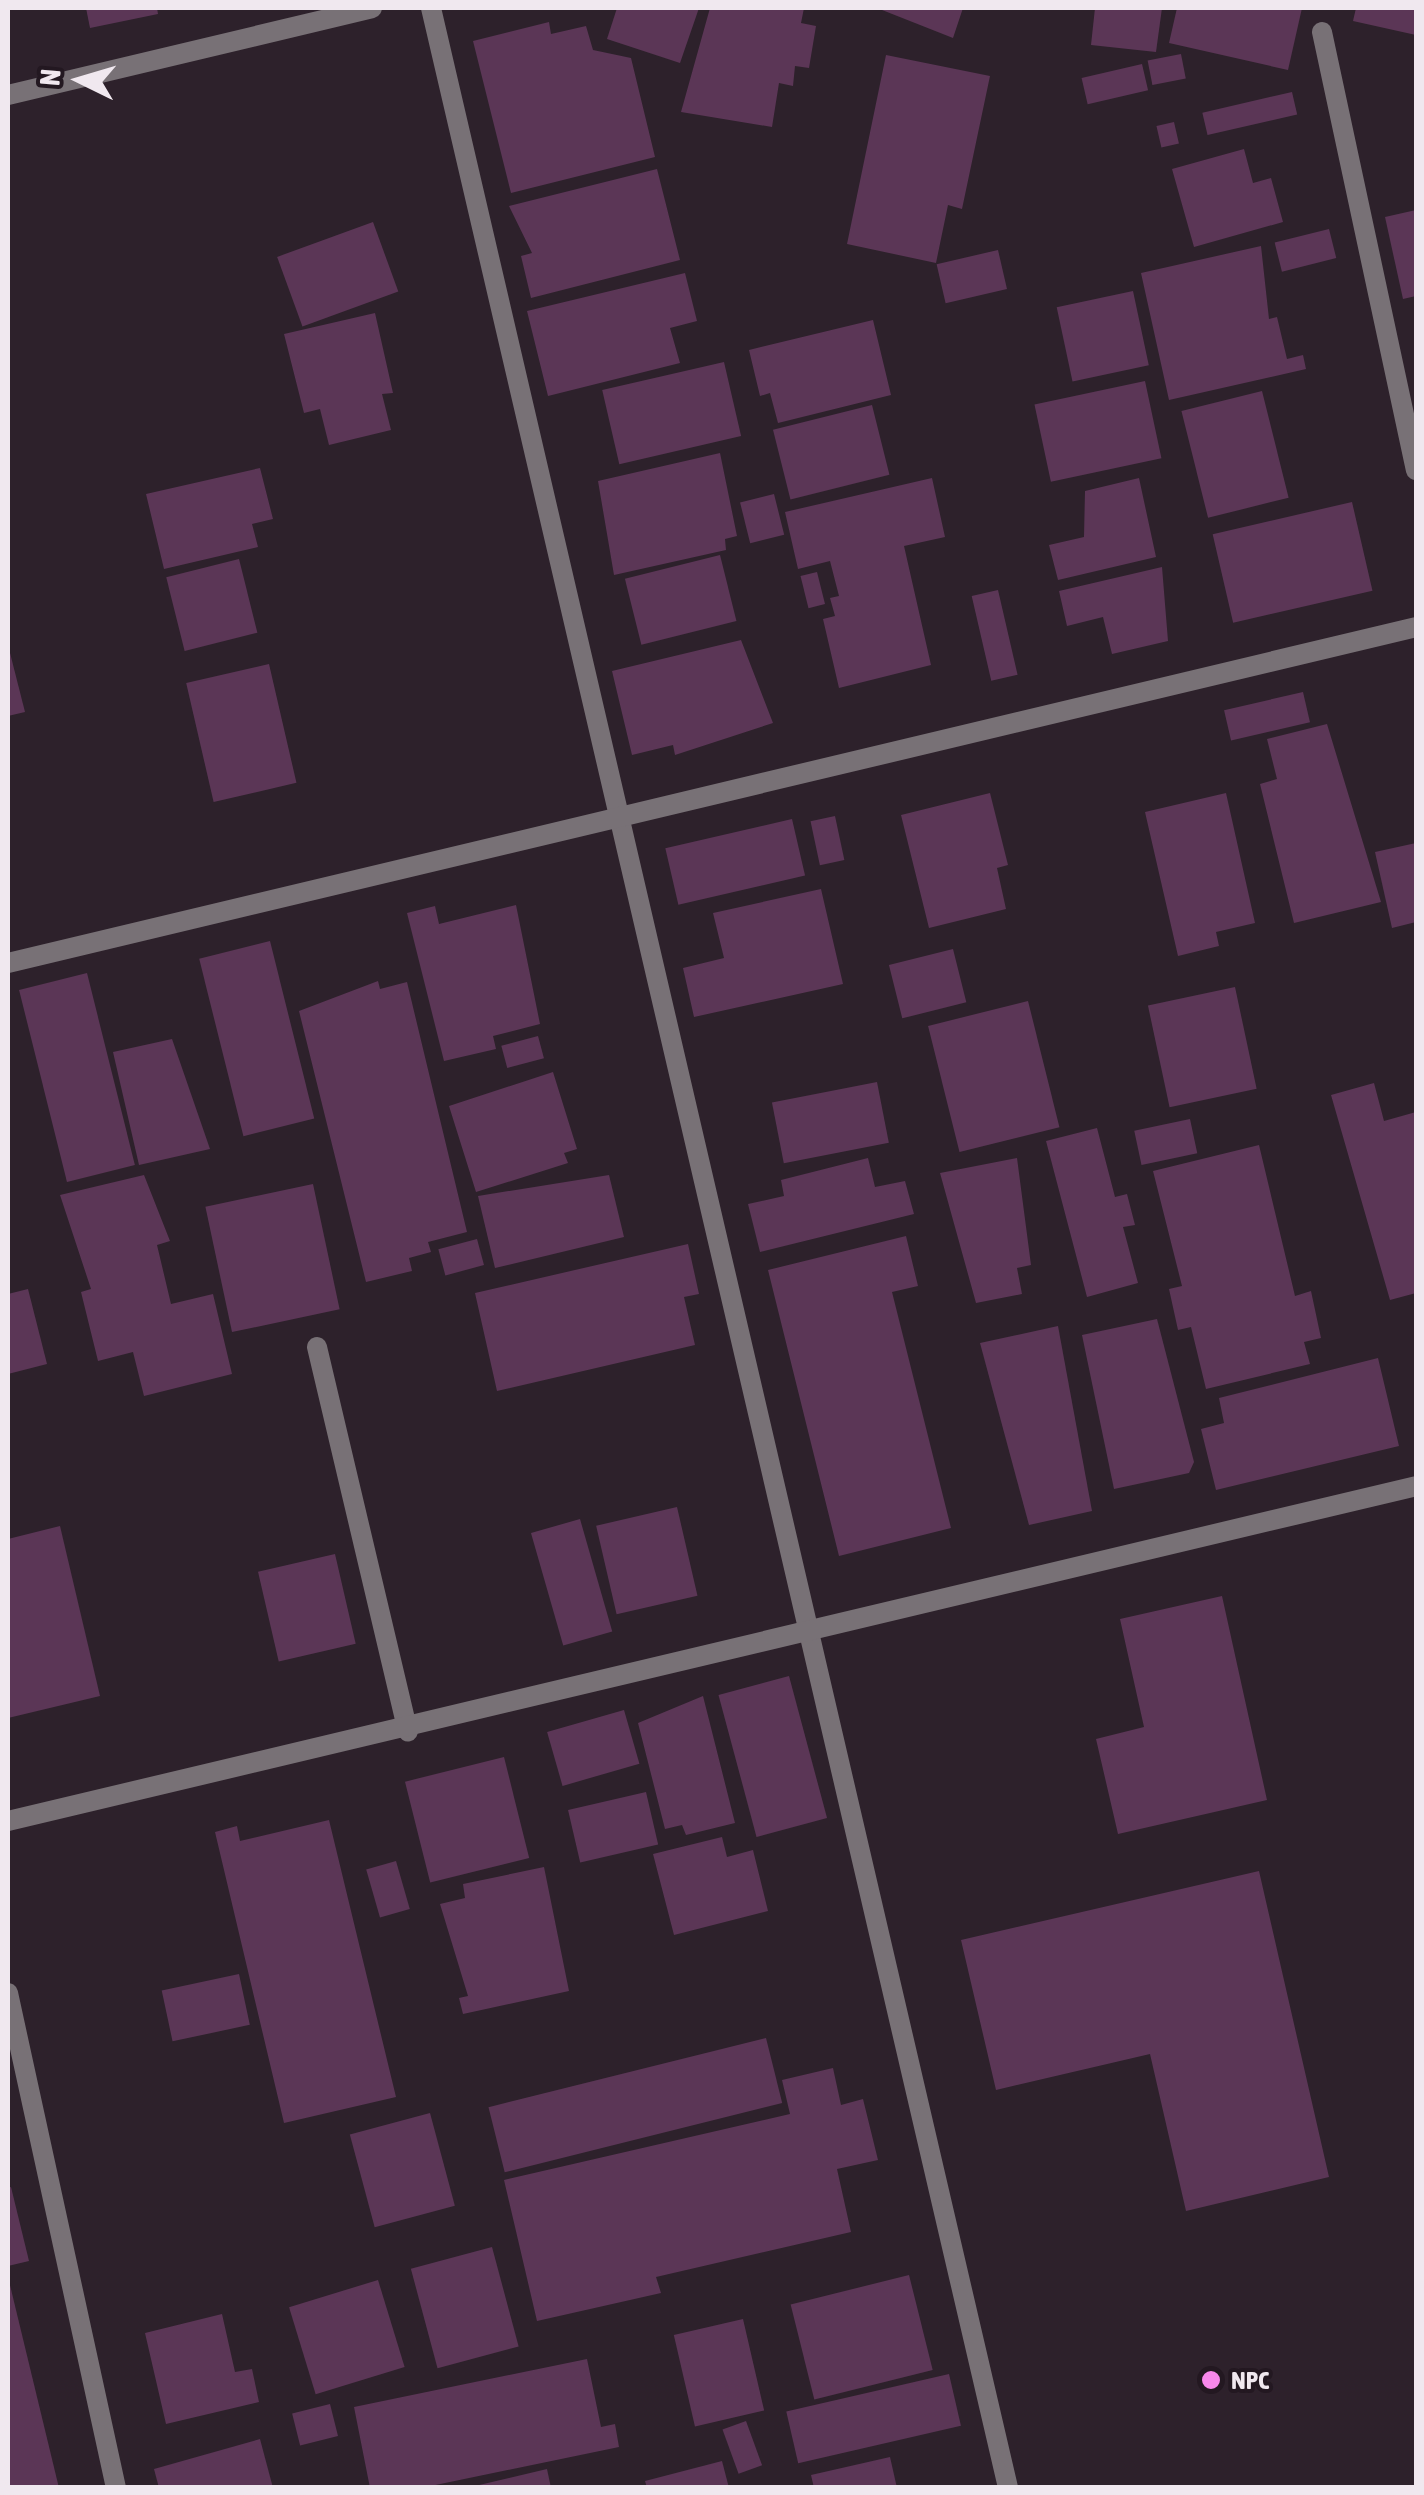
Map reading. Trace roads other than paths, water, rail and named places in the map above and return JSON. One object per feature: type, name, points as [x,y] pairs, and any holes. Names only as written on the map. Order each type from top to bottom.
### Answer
[{"type":"street","points":[[8,95],[372,8]]},
{"type":"street","points":[[431,8],[1008,2488]]},
{"type":"street","points":[[1322,32],[1416,470]]},
{"type":"street","points":[[8,963],[620,821],[1416,627]]},
{"type":"street","points":[[317,1347],[408,1731]]},
{"type":"street","points":[[8,1821],[408,1731],[810,1629],[1416,1486]]},
{"type":"street","points":[[8,1994],[116,2488]]},
{"type":"place","name":"NPC","points":[[1211,2380]]}]
